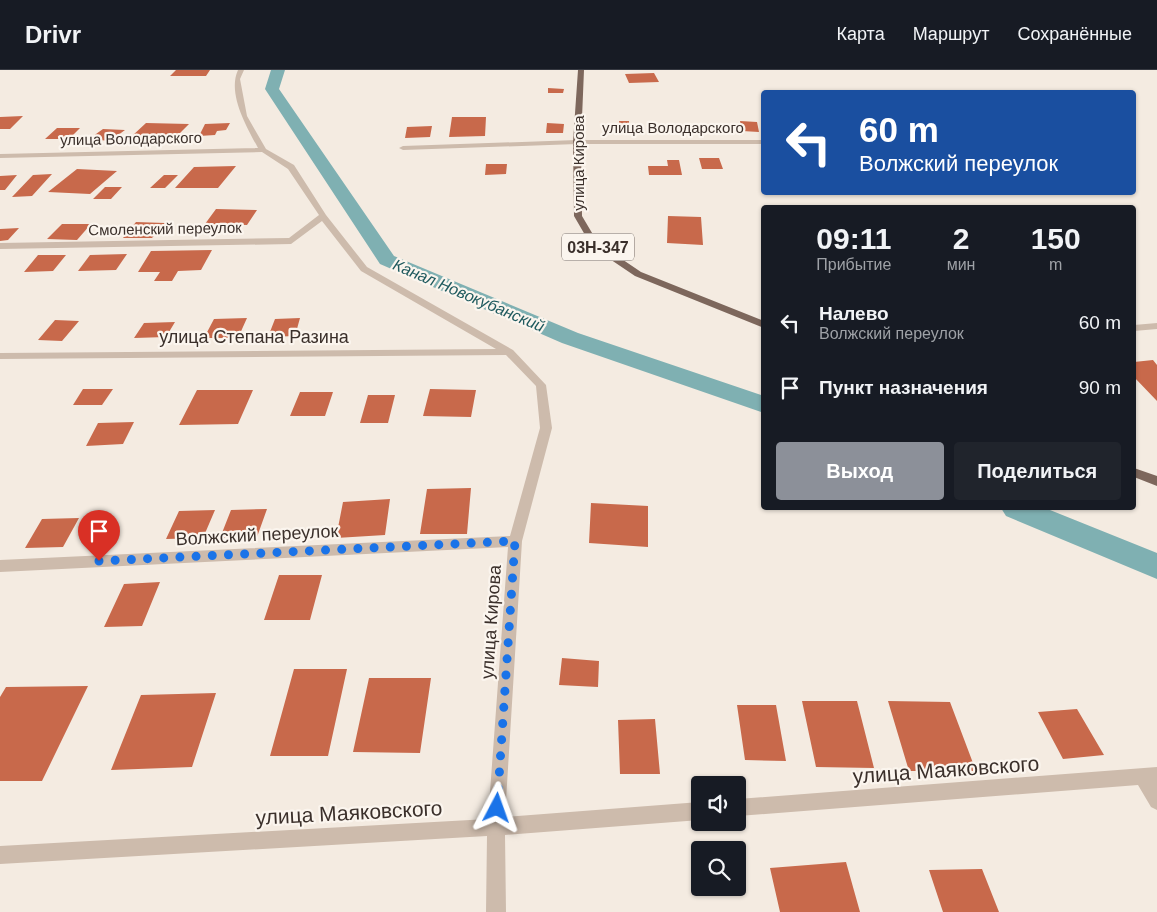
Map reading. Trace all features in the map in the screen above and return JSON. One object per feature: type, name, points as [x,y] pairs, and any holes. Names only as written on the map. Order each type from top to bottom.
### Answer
[{"type":"main road","name":"улица Кирова","points":[[580,70],[577,142],[578,216],[595,245],[638,274],[761,323]]},
{"type":"main road","points":[[1136,473],[1157,481]]},
{"type":"street","points":[[241,70],[237,79],[244,116],[263,150]]},
{"type":"street","name":"улица Володарского","points":[[403,148],[577,142],[761,142]]},
{"type":"street","name":"улица Володарского","points":[[0,156],[263,150]]},
{"type":"street","name":"улица Кирова","points":[[263,150],[291,167],[323,216],[364,268],[509,352],[541,385],[546,428],[515,541],[496,827],[496,912]]},
{"type":"street","name":"Смоленский переулок","points":[[0,246],[291,241],[323,216]]},
{"type":"street","points":[[1136,328],[1157,326]]},
{"type":"street","name":"улица Степана Разина","points":[[0,356],[509,352]]},
{"type":"street","name":"Волжский переулок","points":[[0,566],[515,541]]},
{"type":"street","points":[[1150,776],[1157,801]]},
{"type":"street","name":"улица Маяковского","points":[[746,807],[1150,776]]},
{"type":"street","name":"улица Маяковского","points":[[0,855],[496,827],[691,812]]},
{"type":"building","points":[[176,70],[210,70],[206,76],[170,76]]},
{"type":"building","points":[[654,73],[659,82],[629,83],[625,74]]},
{"type":"building","points":[[548,88],[564,89],[563,93],[548,93]]},
{"type":"building","points":[[23,116],[10,129],[0,129],[0,117]]},
{"type":"building","points":[[452,117],[486,117],[485,136],[449,137]]},
{"type":"building","points":[[619,121],[629,121],[629,125],[639,125],[640,131],[620,131]]},
{"type":"building","points":[[740,121],[757,122],[759,132],[742,131]]},
{"type":"building","points":[[146,123],[189,124],[176,137],[132,136]]},
{"type":"building","points":[[230,123],[226,130],[217,131],[215,135],[199,136],[205,124]]},
{"type":"building","points":[[547,123],[564,124],[563,133],[546,133]]},
{"type":"building","points":[[432,126],[430,137],[405,138],[407,127]]},
{"type":"building","points":[[57,128],[80,128],[69,139],[45,139]]},
{"type":"building","points":[[103,129],[125,130],[110,141],[89,139]]},
{"type":"building","points":[[699,158],[719,158],[723,169],[702,169]]},
{"type":"building","points":[[667,160],[679,160],[682,175],[649,175],[648,166],[668,166]]},
{"type":"building","points":[[486,164],[507,164],[506,174],[485,175]]},
{"type":"building","points":[[236,166],[218,188],[175,188],[194,167]]},
{"type":"building","points":[[77,169],[117,171],[90,194],[48,192]]},
{"type":"building","points":[[52,174],[32,196],[12,197],[33,175]]},
{"type":"building","points":[[17,175],[5,190],[0,190],[0,176]]},
{"type":"building","points":[[164,175],[178,175],[165,188],[150,188]]},
{"type":"building","points":[[105,187],[122,187],[111,199],[93,199]]},
{"type":"building","points":[[216,209],[257,210],[247,225],[205,224]]},
{"type":"building","points":[[668,216],[701,217],[703,245],[667,243]]},
{"type":"building","points":[[136,222],[165,223],[152,238],[123,238]]},
{"type":"building","points":[[62,224],[91,224],[77,240],[47,239]]},
{"type":"building","points":[[19,228],[8,240],[0,241],[0,229]]},
{"type":"building","points":[[212,250],[201,270],[178,271],[172,281],[154,281],[160,272],[138,272],[151,251]]},
{"type":"building","points":[[127,254],[116,270],[78,271],[90,255]]},
{"type":"building","points":[[38,255],[66,255],[53,271],[24,272]]},
{"type":"building","points":[[247,318],[238,338],[204,338],[214,319]]},
{"type":"building","points":[[300,318],[295,336],[268,337],[275,319]]},
{"type":"building","points":[[55,320],[79,321],[62,341],[38,340]]},
{"type":"building","points":[[175,322],[166,337],[134,338],[144,323]]},
{"type":"building","points":[[1153,360],[1157,365],[1157,401],[1136,379],[1136,362]]},
{"type":"building","points":[[83,389],[113,389],[102,405],[73,405]]},
{"type":"building","points":[[430,389],[476,390],[471,417],[423,416]]},
{"type":"building","points":[[197,390],[253,390],[238,424],[179,425]]},
{"type":"building","points":[[300,392],[333,392],[325,416],[290,416]]},
{"type":"building","points":[[368,395],[395,395],[388,423],[360,423]]},
{"type":"building","points":[[134,422],[123,444],[86,446],[98,423]]},
{"type":"building","points":[[471,488],[467,534],[420,534],[427,489]]},
{"type":"building","points":[[390,499],[385,535],[336,538],[343,502]]},
{"type":"building","points":[[591,503],[648,506],[648,547],[589,543]]},
{"type":"building","points":[[267,509],[257,537],[220,538],[231,510]]},
{"type":"building","points":[[215,510],[203,538],[166,539],[179,511]]},
{"type":"building","points":[[79,518],[63,547],[25,548],[42,519]]},
{"type":"building","points":[[279,575],[322,575],[310,620],[264,620]]},
{"type":"building","points":[[160,582],[142,626],[104,627],[124,584]]},
{"type":"building","points":[[562,658],[599,661],[598,687],[559,685]]},
{"type":"building","points":[[294,669],[347,669],[328,756],[270,756]]},
{"type":"building","points":[[369,678],[431,678],[420,753],[353,752]]},
{"type":"building","points":[[88,686],[42,781],[0,781],[0,697],[6,687]]},
{"type":"building","points":[[216,693],[192,767],[111,770],[141,695]]},
{"type":"building","points":[[802,701],[857,701],[874,768],[816,767]]},
{"type":"building","points":[[888,701],[950,702],[976,771],[909,771]]},
{"type":"building","points":[[737,705],[776,705],[786,761],[745,760]]},
{"type":"building","points":[[1077,709],[1104,755],[1063,759],[1038,712]]},
{"type":"building","points":[[655,719],[660,774],[620,774],[618,720]]},
{"type":"building","points":[[846,862],[860,912],[780,912],[770,868]]},
{"type":"building","points":[[982,869],[999,912],[943,912],[929,870]]},
{"type":"waterway","name":"Канал Новокубанский","points":[[278,70],[272,89],[387,260],[570,338],[761,404]]},
{"type":"waterway","name":"Канал Новокубанский","points":[[1021,510],[1157,566]]},
{"type":"route","points":[[99,561],[515,541],[497,808]]}]
